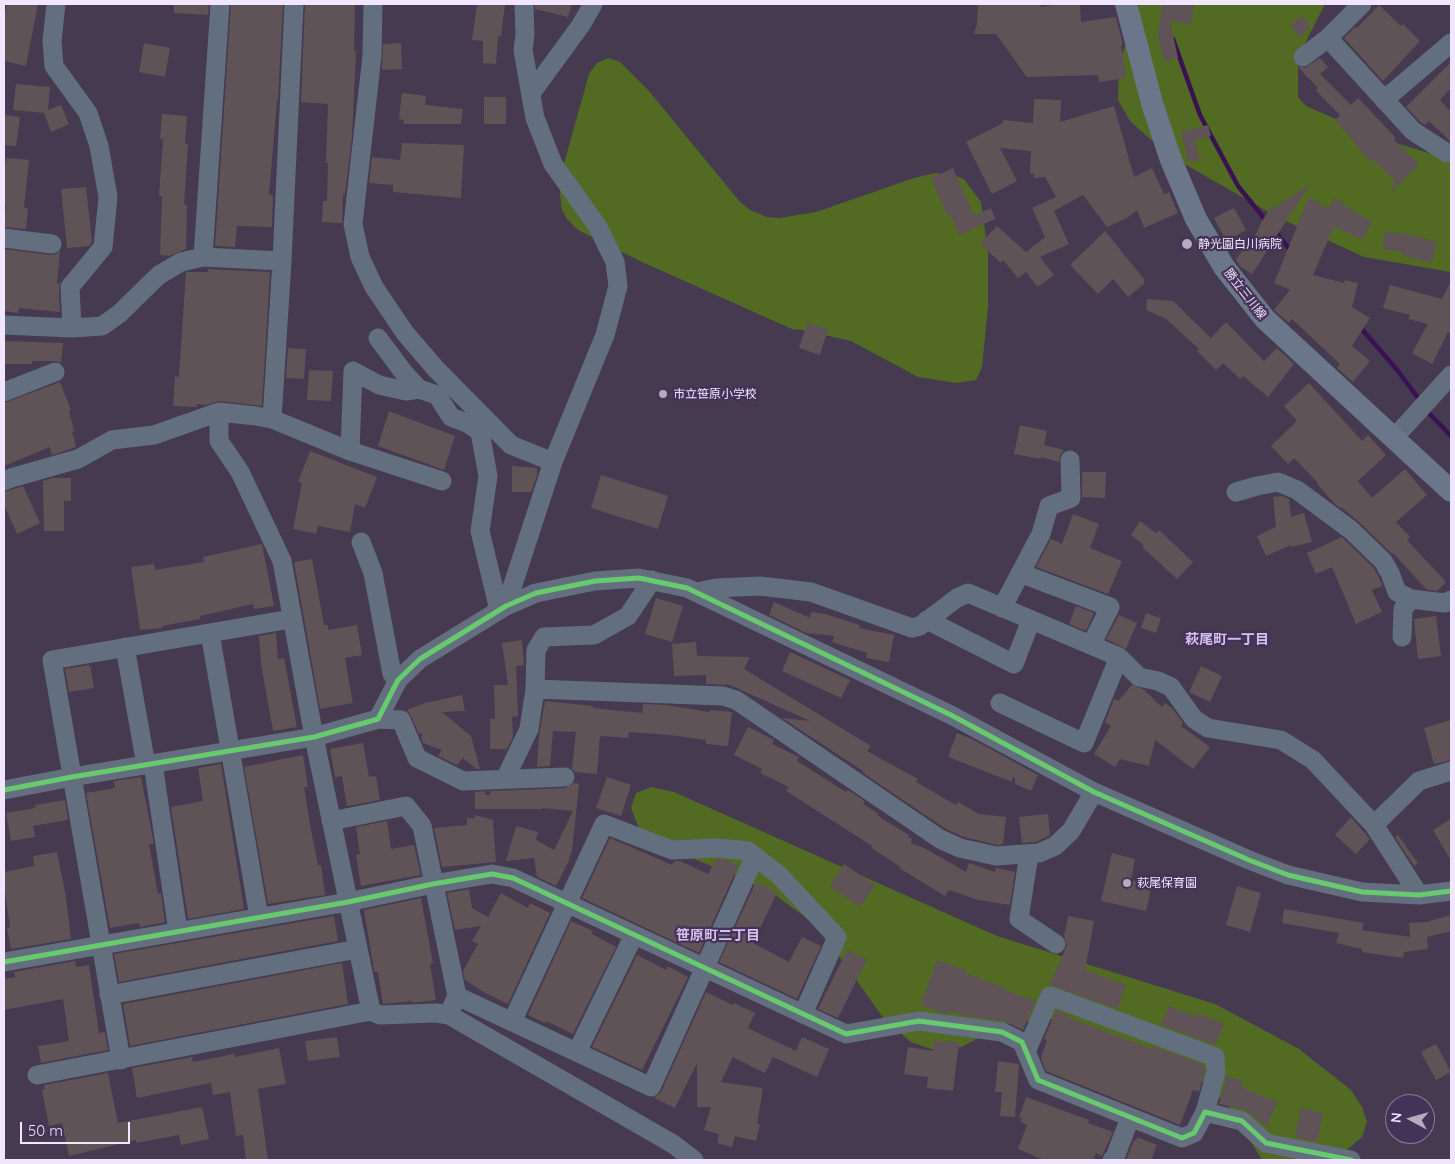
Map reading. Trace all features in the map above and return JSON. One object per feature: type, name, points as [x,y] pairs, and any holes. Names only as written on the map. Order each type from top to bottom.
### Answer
[{"type":"main road","name":"勝立三川線","points":[[1126,4],[1152,103],[1171,160],[1196,219],[1224,268],[1265,319],[1315,368],[1451,492]]},
{"type":"street","points":[[56,4],[52,41],[54,66],[88,113],[99,146],[108,197],[103,247],[70,288],[72,328]]},
{"type":"street","points":[[203,257],[220,4]]},
{"type":"street","points":[[272,419],[282,262],[294,4]]},
{"type":"street","points":[[373,4],[372,56],[353,224],[360,257],[374,287],[405,333],[436,369],[511,445],[554,462]]},
{"type":"street","points":[[503,608],[554,462],[605,335],[618,286],[615,262],[598,227],[553,164],[536,118],[523,50],[525,35],[524,4]]},
{"type":"street","points":[[532,92],[581,25],[593,4]]},
{"type":"street","points":[[1303,57],[1328,38],[1362,4]]},
{"type":"street","points":[[1328,38],[1413,131],[1447,153]]},
{"type":"street","points":[[1384,100],[1451,43]]},
{"type":"street","points":[[4,238],[52,244]]},
{"type":"street","points":[[4,325],[72,328],[102,326],[118,314],[159,275],[181,262],[203,257],[282,262]]},
{"type":"street","points":[[378,338],[404,373],[420,389],[437,395],[451,417],[469,424],[480,432],[488,476],[480,531],[503,608]]},
{"type":"street","points":[[350,451],[353,371],[379,385],[406,391],[420,389]]},
{"type":"street","points":[[4,392],[55,372]]},
{"type":"street","points":[[1394,438],[1451,375]]},
{"type":"street","points":[[219,412],[219,441],[240,472],[282,561],[291,619],[314,737],[371,1012]]},
{"type":"street","points":[[4,481],[78,459],[112,440],[154,435],[219,412],[272,419],[350,451],[442,481]]},
{"type":"street","points":[[1002,608],[1041,534],[1049,506],[1071,498],[1070,460]]},
{"type":"street","points":[[1236,492],[1278,482],[1297,490],[1351,530],[1383,562],[1390,573],[1397,592],[1411,599],[1445,603],[1451,600]]},
{"type":"street","points":[[361,542],[373,573],[392,674],[398,680]]},
{"type":"street","points":[[1020,573],[1110,607],[1091,645]]},
{"type":"street","points":[[378,719],[398,680],[420,659],[503,608],[536,593],[595,580],[639,578],[652,580],[697,592],[951,715],[1094,792],[1249,860],[1288,875],[1362,892],[1419,895],[1451,891]]},
{"type":"street","points":[[506,779],[529,729],[536,689],[536,650],[544,637],[594,634],[628,616],[652,580]]},
{"type":"street","points":[[697,592],[716,588],[760,586],[811,592],[912,628],[920,626],[957,598],[968,593],[1118,657],[1139,677],[1158,681],[1171,687],[1194,719],[1208,728],[1282,740],[1300,751],[1313,760],[1374,824],[1419,895]]},
{"type":"street","points":[[1402,637],[1403,609],[1411,599]]},
{"type":"street","points":[[121,1060],[52,660],[291,619]]},
{"type":"street","points":[[927,620],[1014,664],[1031,620]]},
{"type":"street","points":[[210,633],[259,917]]},
{"type":"street","points":[[126,647],[150,764],[178,931]]},
{"type":"street","points":[[1000,703],[1084,743],[1118,657]]},
{"type":"street","points":[[536,689],[724,696],[736,700],[940,839],[960,848],[996,856],[1039,853],[1055,846],[1071,831],[1094,792]]},
{"type":"street","points":[[4,790],[314,737],[378,719],[401,720],[417,758],[463,781],[565,777]]},
{"type":"street","points":[[1374,824],[1419,781],[1451,771]]},
{"type":"street","points":[[331,821],[406,806],[422,826],[457,996],[449,1015]]},
{"type":"street","points":[[512,1022],[604,824],[672,850],[717,848],[748,851],[779,874],[837,937],[803,1014]]},
{"type":"street","points":[[1030,854],[1019,919],[1056,944]]},
{"type":"street","points":[[457,996],[651,1086],[755,856]]},
{"type":"street","points":[[4,962],[348,902],[492,874],[513,878],[846,1034],[919,1021],[1002,1032],[1022,1042],[1026,1052],[1038,1080],[1182,1138],[1194,1133],[1205,1112],[1216,1072],[1215,1057],[1050,996],[1026,1052]]},
{"type":"street","points":[[577,1052],[634,935]]},
{"type":"street","points":[[110,995],[358,949]]},
{"type":"street","points":[[36,1076],[371,1012],[380,1015],[436,1012],[449,1015],[673,1144],[694,1160]]},
{"type":"street","points":[[1205,1112],[1242,1121],[1266,1143],[1351,1160]]},
{"type":"street","points":[[1112,1160],[1115,1157],[1130,1118]]},
{"type":"green space","points":[[1139,4],[1325,4],[1298,57],[1298,97],[1306,106],[1377,137],[1451,160],[1451,272],[1364,257],[1277,217],[1167,154],[1130,121],[1118,100],[1119,64]]},
{"type":"green space","points":[[609,58],[620,62],[649,91],[740,202],[750,210],[767,217],[780,218],[816,212],[914,178],[935,173],[953,175],[964,179],[981,202],[988,253],[988,307],[982,367],[976,380],[956,383],[918,377],[851,341],[792,329],[642,262],[578,230],[567,219],[562,210],[560,194],[562,171],[589,74],[597,63]]},
{"type":"green space","points":[[651,787],[674,792],[997,936],[1215,1004],[1299,1049],[1351,1090],[1362,1107],[1367,1122],[1362,1137],[1335,1160],[1262,1160],[1230,1108],[1200,1079],[1091,1033],[1051,1019],[1008,1023],[961,1047],[931,1049],[911,1042],[884,1019],[812,922],[775,895],[732,874],[661,846],[640,831],[631,808],[636,793]]},
{"type":"building","points":[[7,4],[38,4],[26,66],[4,61],[4,18]]},
{"type":"building","points":[[174,4],[209,4],[208,15],[174,13]]},
{"type":"building","points":[[231,4],[283,4],[278,100],[269,195],[273,195],[272,227],[237,226],[235,247],[215,246]]},
{"type":"building","points":[[305,4],[355,4],[354,51],[356,51],[352,137],[345,194],[343,194],[342,223],[322,222],[323,201],[327,201],[328,104],[301,102]]},
{"type":"building","points":[[477,4],[505,4],[501,37],[498,36],[496,64],[483,63],[483,41],[472,40]]},
{"type":"building","points":[[535,4],[572,4],[568,17],[535,9]]},
{"type":"building","points":[[978,4],[1040,4],[1041,7],[1059,4],[1080,4],[1081,22],[1116,17],[1123,45],[1121,45],[1126,78],[1099,82],[1098,75],[1027,77],[996,34],[974,34],[977,24]]},
{"type":"building","points":[[1162,4],[1194,4],[1191,24],[1170,21],[1178,58],[1164,62],[1158,35]]},
{"type":"building","points":[[1379,5],[1401,26],[1403,24],[1420,41],[1383,81],[1344,38],[1355,27],[1357,28]]},
{"type":"building","points":[[1303,16],[1310,27],[1299,38],[1290,24]]},
{"type":"building","points":[[144,43],[170,48],[165,77],[139,72]]},
{"type":"building","points":[[401,43],[402,69],[382,70],[383,44]]},
{"type":"building","points":[[1320,58],[1328,67],[1320,74],[1351,105],[1358,98],[1396,138],[1394,140],[1419,164],[1392,192],[1395,175],[1393,179],[1374,160],[1371,162],[1356,146],[1335,120],[1340,115],[1316,91],[1318,88],[1297,66],[1305,68]]},
{"type":"building","points":[[1451,62],[1451,88],[1440,100],[1451,112],[1451,142],[1429,121],[1425,125],[1420,122],[1406,107]]},
{"type":"building","points":[[16,84],[50,87],[48,110],[61,105],[69,124],[51,132],[44,113],[13,110]]},
{"type":"building","points":[[402,93],[426,96],[425,105],[463,109],[461,124],[403,124],[404,120],[399,119]]},
{"type":"building","points":[[484,97],[506,97],[506,124],[484,124]]},
{"type":"building","points":[[1034,99],[1061,100],[1060,122],[1114,106],[1134,177],[1152,168],[1164,194],[1169,192],[1178,213],[1144,228],[1137,210],[1127,218],[1107,227],[1083,195],[1054,211],[1069,244],[1040,257],[1054,275],[1038,287],[1026,272],[1018,278],[1003,260],[1001,263],[980,244],[997,226],[1026,252],[1045,237],[1032,208],[1056,197],[1045,177],[1034,178],[1034,173],[1030,174],[1031,151],[1000,148],[1017,181],[992,194],[966,142],[1003,123],[1003,120],[1033,123]]},
{"type":"building","points":[[162,114],[187,116],[185,143],[188,144],[184,205],[187,205],[186,249],[169,256],[160,255],[162,196],[159,196],[163,139],[160,139]]},
{"type":"building","points":[[4,115],[20,117],[16,146],[4,145]]},
{"type":"building","points":[[1208,125],[1211,136],[1195,140],[1199,160],[1188,162],[1181,132]]},
{"type":"building","points":[[402,143],[464,145],[461,198],[393,192],[393,185],[369,183],[372,157],[400,160]]},
{"type":"building","points":[[6,158],[29,160],[24,208],[28,208],[26,229],[4,227],[6,204],[4,204],[4,175]]},
{"type":"building","points":[[953,168],[974,215],[991,208],[995,219],[959,235],[950,214],[947,215],[931,178]]},
{"type":"building","points":[[1310,184],[1252,274],[1241,267],[1236,260],[1250,238],[1252,243],[1271,207],[1274,208]]},
{"type":"building","points":[[86,187],[92,242],[89,246],[67,248],[61,189]]},
{"type":"building","points":[[1309,197],[1328,209],[1335,198],[1372,221],[1362,240],[1334,226],[1313,275],[1344,283],[1345,280],[1358,283],[1352,307],[1370,318],[1352,346],[1370,361],[1353,382],[1337,368],[1340,364],[1292,319],[1289,323],[1274,310],[1290,290],[1274,283]]},
{"type":"building","points":[[1234,208],[1246,230],[1226,241],[1214,218]]},
{"type":"building","points":[[1105,231],[1144,279],[1144,284],[1128,297],[1113,279],[1098,294],[1070,265]]},
{"type":"building","points":[[1385,232],[1407,234],[1437,242],[1432,263],[1402,255],[1402,252],[1383,249]]},
{"type":"building","points":[[4,249],[51,255],[60,251],[57,283],[60,283],[60,312],[19,308],[18,313],[4,311]]},
{"type":"building","points":[[208,269],[270,272],[262,406],[219,401],[206,405],[197,404],[197,407],[173,406],[175,376],[179,377],[186,272],[208,272]]},
{"type":"building","points":[[1451,281],[1451,334],[1448,332],[1432,364],[1412,353],[1428,324],[1408,319],[1410,315],[1383,308],[1390,285],[1442,299]]},
{"type":"building","points":[[1147,299],[1173,301],[1211,338],[1226,322],[1264,361],[1277,348],[1294,364],[1268,397],[1243,376],[1240,379],[1223,363],[1216,370],[1197,351],[1199,349],[1166,319],[1146,310]]},
{"type":"building","points":[[807,323],[828,329],[820,355],[799,348]]},
{"type":"building","points":[[4,341],[63,343],[61,363],[56,361],[32,361],[32,364],[4,364]]},
{"type":"building","points":[[288,348],[306,349],[304,379],[286,378]]},
{"type":"building","points":[[309,370],[333,371],[331,401],[307,400]]},
{"type":"building","points":[[60,382],[71,410],[69,411],[76,447],[52,455],[50,447],[4,466],[4,403]]},
{"type":"building","points":[[1309,383],[1362,441],[1368,435],[1386,455],[1358,481],[1372,498],[1405,469],[1427,495],[1396,522],[1410,537],[1407,540],[1446,582],[1437,591],[1427,590],[1393,553],[1359,522],[1335,504],[1294,458],[1288,464],[1271,446],[1297,421],[1284,406]]},
{"type":"building","points":[[389,411],[455,436],[444,470],[378,446]]},
{"type":"building","points":[[1020,425],[1047,431],[1044,445],[1064,450],[1060,455],[1059,462],[1041,457],[1041,459],[1014,454]]},
{"type":"building","points":[[310,451],[377,477],[365,508],[355,504],[350,532],[318,526],[316,534],[293,529],[302,483],[298,482]]},
{"type":"building","points":[[512,466],[537,468],[537,476],[531,492],[512,492]]},
{"type":"building","points":[[1082,472],[1106,472],[1105,498],[1082,497]]},
{"type":"building","points":[[601,475],[668,496],[658,529],[591,508]]},
{"type":"building","points":[[52,478],[71,478],[71,501],[64,501],[64,531],[44,531],[43,481]]},
{"type":"building","points":[[23,486],[40,523],[17,534],[4,505],[4,492]]},
{"type":"building","points":[[1282,496],[1289,499],[1291,517],[1304,513],[1312,542],[1291,547],[1291,545],[1266,556],[1257,536],[1276,527],[1273,497]]},
{"type":"building","points":[[1073,514],[1099,524],[1090,548],[1122,561],[1108,594],[1036,567],[1051,539],[1062,544]]},
{"type":"building","points":[[1140,521],[1156,533],[1159,530],[1193,562],[1177,579],[1142,547],[1144,545],[1131,535]]},
{"type":"building","points":[[1342,537],[1374,568],[1383,586],[1372,590],[1382,612],[1356,624],[1332,567],[1316,574],[1307,553]]},
{"type":"building","points":[[262,544],[274,606],[254,609],[253,604],[200,616],[200,619],[162,626],[162,628],[140,630],[131,567],[154,564],[155,570],[204,562],[203,557]]},
{"type":"building","points":[[312,559],[324,625],[328,625],[328,630],[357,625],[362,655],[345,658],[353,703],[320,709],[294,562]]},
{"type":"building","points":[[656,598],[683,606],[672,642],[645,634]]},
{"type":"building","points":[[774,602],[810,618],[811,612],[825,614],[860,625],[859,628],[894,635],[889,662],[866,658],[867,653],[832,642],[834,636],[806,633],[769,615]]},
{"type":"building","points":[[1076,606],[1094,613],[1086,631],[1069,624]]},
{"type":"building","points":[[1146,613],[1161,618],[1156,633],[1141,628]]},
{"type":"building","points":[[1119,615],[1137,623],[1126,649],[1106,639]]},
{"type":"building","points":[[1436,616],[1441,656],[1418,659],[1414,619]]},
{"type":"building","points":[[276,633],[278,659],[284,658],[297,727],[273,731],[261,664],[259,636]]},
{"type":"building","points":[[522,640],[524,665],[516,666],[518,716],[512,717],[513,737],[507,749],[490,749],[490,719],[495,719],[494,685],[508,685],[502,643]]},
{"type":"building","points":[[696,642],[697,656],[750,657],[744,669],[871,746],[867,751],[918,779],[916,782],[956,805],[958,802],[979,814],[1006,817],[1003,844],[997,845],[964,837],[946,829],[863,773],[863,771],[782,718],[810,721],[730,685],[706,684],[706,675],[674,676],[672,644]]},
{"type":"building","points":[[790,652],[850,680],[841,698],[782,671]]},
{"type":"building","points":[[90,665],[94,688],[69,692],[65,669]]},
{"type":"building","points":[[1201,666],[1222,676],[1210,702],[1189,692]]},
{"type":"building","points":[[1132,685],[1143,689],[1162,707],[1165,703],[1173,709],[1183,723],[1181,726],[1210,747],[1193,769],[1155,740],[1149,766],[1120,759],[1115,767],[1094,754],[1111,726],[1105,722],[1114,699],[1118,701]]},
{"type":"building","points":[[462,695],[465,711],[442,712],[471,736],[480,769],[476,769],[463,758],[457,765],[438,756],[442,750],[423,743],[422,733],[419,734],[407,710],[425,703]]},
{"type":"building","points":[[545,701],[642,713],[643,704],[666,705],[710,712],[710,710],[732,712],[728,746],[706,744],[706,740],[670,735],[629,732],[628,738],[600,736],[597,774],[575,772],[572,769],[576,732],[553,731],[550,766],[537,767],[539,735]]},
{"type":"building","points":[[1451,720],[1451,760],[1434,764],[1424,728]]},
{"type":"building","points":[[748,727],[774,740],[772,744],[799,757],[797,761],[846,792],[848,790],[865,801],[863,804],[879,814],[878,816],[909,835],[908,837],[912,839],[911,843],[926,849],[966,872],[969,863],[995,872],[996,868],[1015,872],[1010,905],[978,900],[949,890],[945,896],[899,868],[901,867],[871,848],[872,846],[786,791],[789,787],[760,773],[762,769],[734,755]]},
{"type":"building","points":[[957,733],[972,739],[1038,775],[1031,791],[1015,784],[1015,778],[1012,778],[1012,782],[948,757]]},
{"type":"building","points":[[363,743],[369,777],[376,776],[380,800],[347,806],[342,776],[335,777],[330,749]]},
{"type":"building","points":[[303,755],[308,787],[304,787],[318,865],[321,865],[325,895],[268,904],[244,767]]},
{"type":"building","points":[[221,764],[244,909],[188,919],[171,807],[203,801],[198,768]]},
{"type":"building","points":[[141,777],[154,844],[149,844],[158,894],[161,893],[165,922],[140,927],[139,923],[110,928],[86,793],[115,788],[114,781]]},
{"type":"building","points":[[607,777],[631,785],[621,816],[596,808]]},
{"type":"building","points":[[574,783],[579,784],[572,852],[556,886],[537,877],[534,858],[506,861],[516,826],[538,832],[536,840],[554,850],[573,811],[542,808],[475,809],[475,792],[485,791],[486,795],[490,795],[490,791],[565,788]]},
{"type":"building","points":[[65,800],[68,820],[33,826],[35,837],[11,841],[6,813],[36,808],[35,805]]},
{"type":"building","points":[[1048,814],[1050,835],[1036,842],[1022,843],[1019,817]]},
{"type":"building","points":[[475,815],[493,820],[496,862],[442,867],[434,828],[467,825],[467,818],[475,818]]},
{"type":"building","points":[[1351,817],[1370,839],[1356,854],[1335,835]]},
{"type":"building","points":[[1451,819],[1451,861],[1433,830]]},
{"type":"building","points":[[387,821],[391,849],[414,845],[421,875],[361,886],[356,855],[360,854],[356,827]]},
{"type":"building","points":[[1398,835],[1418,863],[1414,866],[1395,837]]},
{"type":"building","points":[[610,838],[672,865],[674,861],[680,861],[708,874],[716,859],[727,860],[738,866],[699,953],[582,898]]},
{"type":"building","points":[[57,852],[66,897],[71,939],[11,949],[7,928],[10,927],[4,886],[4,872],[34,866],[33,856]]},
{"type":"building","points":[[1112,853],[1135,859],[1131,880],[1152,885],[1146,911],[1101,901]]},
{"type":"building","points":[[844,864],[875,885],[860,907],[830,886]]},
{"type":"building","points":[[756,882],[777,893],[753,943],[789,962],[802,937],[821,946],[797,999],[719,962]]},
{"type":"building","points":[[1237,886],[1261,893],[1250,932],[1226,925]]},
{"type":"building","points":[[469,889],[472,908],[488,917],[501,893],[528,908],[530,903],[550,913],[508,1004],[485,993],[465,980],[463,971],[478,944],[472,941],[481,926],[455,930],[447,893]]},
{"type":"building","points":[[421,898],[433,963],[430,964],[436,1000],[383,1004],[378,972],[374,972],[364,910]]},
{"type":"building","points":[[1284,909],[1364,923],[1362,930],[1410,937],[1409,923],[1426,922],[1451,915],[1451,931],[1427,937],[1428,949],[1404,952],[1403,958],[1362,952],[1362,949],[1336,943],[1339,933],[1282,923]]},
{"type":"building","points":[[334,916],[338,941],[119,982],[114,954]]},
{"type":"building","points":[[1068,916],[1094,921],[1085,970],[1126,985],[1117,1009],[1050,985],[1067,945],[1064,936]]},
{"type":"building","points":[[571,921],[593,931],[592,934],[616,947],[573,1034],[528,1015]]},
{"type":"building","points":[[847,950],[867,959],[838,1018],[818,1009]]},
{"type":"building","points":[[637,955],[666,970],[668,966],[688,977],[642,1070],[592,1047]]},
{"type":"building","points":[[937,960],[966,970],[965,973],[1036,1001],[1023,1030],[1004,1021],[965,1016],[951,1011],[950,1014],[943,1013],[921,1005]]},
{"type":"building","points":[[75,961],[76,967],[89,965],[99,1033],[105,1032],[108,1050],[41,1063],[38,1046],[69,1041],[63,999],[4,1010],[4,979],[15,977],[14,972]]},
{"type":"building","points":[[342,963],[348,1004],[130,1046],[123,1004]]},
{"type":"building","points":[[706,992],[755,1013],[748,1028],[796,1051],[802,1037],[829,1049],[817,1077],[773,1057],[765,1073],[733,1057],[721,1082],[763,1088],[757,1124],[760,1125],[756,1141],[735,1136],[732,1147],[717,1143],[719,1134],[704,1130],[711,1107],[697,1107],[697,1063],[675,1108],[654,1098],[661,1092]]},
{"type":"building","points":[[1169,1006],[1197,1017],[1198,1014],[1224,1024],[1215,1045],[1161,1025]]},
{"type":"building","points":[[1056,1010],[1068,1015],[1068,1017],[1151,1049],[1152,1046],[1204,1065],[1205,1071],[1199,1092],[1193,1090],[1180,1125],[1046,1071],[1041,1058],[1047,1040],[1044,1039]]},
{"type":"building","points":[[337,1037],[340,1057],[308,1061],[305,1041]]},
{"type":"building","points":[[933,1041],[959,1042],[953,1091],[927,1088],[928,1077],[904,1074],[908,1047],[933,1051]]},
{"type":"building","points":[[1436,1044],[1451,1072],[1436,1080],[1421,1052]]},
{"type":"building","points":[[279,1048],[286,1084],[258,1089],[268,1160],[246,1160],[243,1135],[236,1136],[230,1092],[213,1095],[211,1083],[137,1098],[132,1068],[192,1057],[193,1062],[234,1054],[235,1057]]},
{"type":"building","points":[[998,1061],[1019,1064],[1015,1117],[1000,1116],[1002,1092],[995,1092]]},
{"type":"building","points":[[108,1073],[118,1123],[202,1107],[209,1139],[181,1145],[179,1135],[136,1143],[136,1140],[69,1156],[62,1123],[49,1126],[42,1090],[45,1089],[44,1085]]},
{"type":"building","points":[[1227,1076],[1243,1081],[1241,1087],[1277,1102],[1267,1127],[1245,1110],[1219,1104]]},
{"type":"building","points":[[1026,1097],[1089,1120],[1088,1123],[1113,1132],[1102,1156],[1096,1153],[1093,1160],[1044,1160],[1018,1149],[1027,1125],[1021,1122],[1022,1118],[1019,1118]]},
{"type":"building","points":[[1301,1108],[1323,1113],[1317,1142],[1295,1137]]},
{"type":"building","points":[[1137,1137],[1157,1145],[1151,1160],[1126,1160]]},
{"type":"waterway","points":[[1173,39],[1200,115],[1238,186],[1267,222]]},
{"type":"waterway","points":[[1274,230],[1291,251]]},
{"type":"waterway","points":[[1360,327],[1398,371],[1421,402]]},
{"type":"waterway","points":[[1425,409],[1451,436]]},
{"type":"cycle path","points":[[4,790],[314,737],[378,719],[398,680],[420,659],[506,606],[536,593],[595,581],[639,578],[687,588],[951,715],[1094,792],[1249,860],[1288,875],[1362,892],[1419,895],[1451,891]]},
{"type":"cycle path","points":[[4,962],[348,902],[492,874],[513,878],[846,1034],[919,1021],[1002,1032],[1022,1042],[1038,1080],[1182,1138],[1194,1133],[1205,1112],[1242,1121],[1266,1143],[1351,1160]]},
{"type":"place","name":"静光園白川病院","points":[[1187,244]]},
{"type":"place","name":"市立笹原小学校","points":[[663,394]]},
{"type":"place","name":"萩尾保育園","points":[[1127,883]]},
{"type":"district","name":"萩尾町一丁目","points":[[1227,640]]},
{"type":"district","name":"笹原町二丁目","points":[[718,936]]}]
